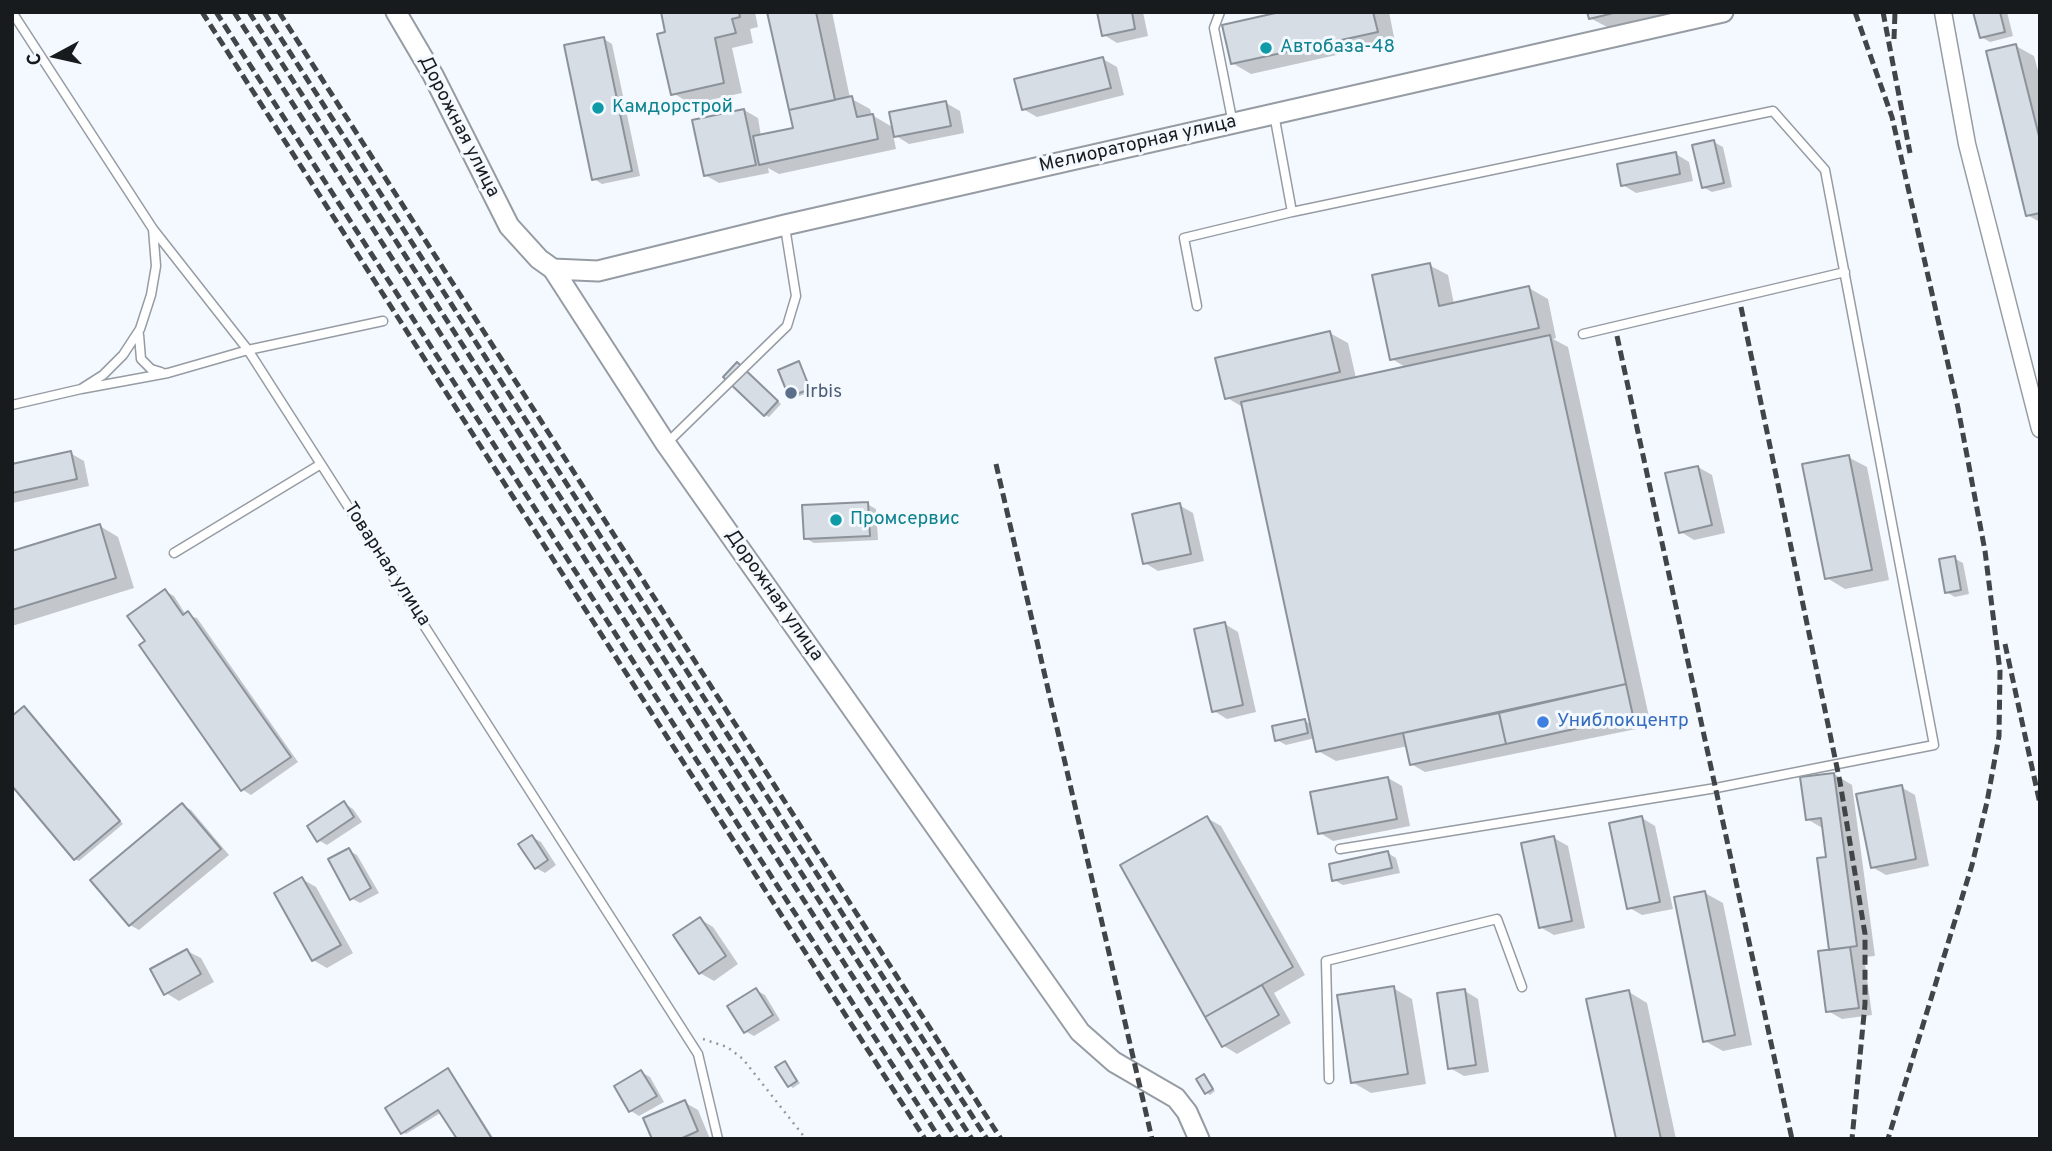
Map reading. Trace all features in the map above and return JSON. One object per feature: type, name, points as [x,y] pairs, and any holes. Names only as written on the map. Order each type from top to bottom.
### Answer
[{"type":"street","name":"Дорожная улица","points":[[396,12],[433,75],[509,226],[539,259],[553,269],[666,444],[1080,1032],[1114,1062],[1176,1098],[1187,1112],[1199,1139]]},
{"type":"street","name":"Мелиораторная улица","points":[[553,269],[598,271],[785,225],[1723,12]]},
{"type":"street","points":[[1943,12],[1967,145],[2040,429]]},
{"type":"lane","name":"Товарная улица","points":[[12,12],[153,229],[248,350],[685,1032],[698,1054],[717,1137]]},
{"type":"lane","points":[[1220,12],[1214,28],[1233,124]]},
{"type":"lane","points":[[1196,306],[1184,238],[1292,212],[1773,111],[1825,170],[1934,745],[1716,788],[1340,849]]},
{"type":"lane","points":[[1274,114],[1292,212]]},
{"type":"lane","points":[[666,444],[777,338],[790,319],[795,284],[785,225]]},
{"type":"lane","points":[[153,229],[156,266],[137,345],[141,359],[151,369],[168,373]]},
{"type":"lane","points":[[1583,334],[1845,272]]},
{"type":"lane","points":[[12,405],[81,388],[168,373],[248,350],[383,321]]},
{"type":"lane","points":[[81,388],[103,375],[123,355],[140,329]]},
{"type":"lane","points":[[174,553],[321,464]]},
{"type":"lane","points":[[1329,1079],[1326,961],[1497,919],[1522,987]]},
{"type":"path","points":[[685,1032],[727,1047],[744,1059],[806,1139]]},
{"type":"building","points":[[661,12],[739,12],[740,17],[732,19],[736,33],[715,38],[724,83],[671,95],[657,34],[665,32]]},
{"type":"building","points":[[767,12],[816,12],[835,100],[789,110]]},
{"type":"building","points":[[1097,12],[1132,12],[1135,29],[1102,36]]},
{"type":"building","name":"Автобаза-48","points":[[1280,12],[1373,12],[1378,32],[1231,64],[1222,25]]},
{"type":"building","points":[[1587,12],[1618,12],[1589,19]]},
{"type":"building","points":[[1973,12],[2000,12],[2005,32],[1980,38]]},
{"type":"building","name":"Камдорстрой","points":[[604,37],[632,171],[592,180],[564,45]]},
{"type":"building","points":[[2016,44],[2040,140],[2040,213],[2026,216],[1986,51]]},
{"type":"building","points":[[1103,57],[1111,88],[1022,110],[1014,79]]},
{"type":"building","points":[[852,96],[857,117],[873,114],[878,139],[759,165],[753,136],[793,128],[789,110]]},
{"type":"building","points":[[946,101],[951,126],[894,137],[889,112]]},
{"type":"building","points":[[744,109],[756,165],[704,176],[692,120]]},
{"type":"building","points":[[1714,140],[1724,183],[1702,188],[1692,145]]},
{"type":"building","points":[[1676,152],[1680,174],[1621,186],[1617,164]]},
{"type":"building","points":[[1430,263],[1439,306],[1529,286],[1539,328],[1390,360],[1372,275]]},
{"type":"building","points":[[1330,331],[1340,372],[1225,399],[1215,358]]},
{"type":"building","points":[[1550,335],[1626,684],[1316,752],[1241,402]]},
{"type":"building","points":[[799,361],[810,389],[789,397],[778,370]]},
{"type":"building","points":[[737,362],[778,401],[764,416],[723,377]]},
{"type":"building","points":[[71,451],[77,479],[12,493],[12,464]]},
{"type":"building","points":[[1849,455],[1872,570],[1825,579],[1802,464]]},
{"type":"building","points":[[1698,466],[1712,525],[1679,533],[1665,473]]},
{"type":"building","name":"Промсервис","points":[[868,502],[870,536],[804,539],[802,505]]},
{"type":"building","points":[[1180,503],[1191,554],[1143,564],[1132,514]]},
{"type":"building","points":[[100,524],[116,578],[12,610],[12,551]]},
{"type":"building","points":[[1955,556],[1961,590],[1945,593],[1939,559]]},
{"type":"building","points":[[165,589],[183,615],[188,611],[291,757],[241,791],[139,645],[145,641],[127,616]]},
{"type":"building","points":[[1225,622],[1243,705],[1212,712],[1194,629]]},
{"type":"building","points":[[1626,684],[1633,716],[1506,744],[1499,713]]},
{"type":"building","points":[[24,706],[120,821],[74,860],[12,786],[12,716]]},
{"type":"building","points":[[1499,713],[1506,744],[1410,765],[1403,733]]},
{"type":"building","points":[[1305,719],[1308,733],[1275,741],[1272,726]]},
{"type":"building","points":[[1834,773],[1857,946],[1829,950],[1817,858],[1826,857],[1821,818],[1806,820],[1800,777]]},
{"type":"building","points":[[1388,777],[1397,819],[1318,834],[1310,792]]},
{"type":"building","points":[[1902,785],[1916,859],[1871,868],[1856,794]]},
{"type":"building","points":[[344,801],[354,817],[317,842],[307,826]]},
{"type":"building","points":[[182,803],[221,849],[129,926],[90,880]]},
{"type":"building","points":[[1207,816],[1293,967],[1205,1017],[1120,865]]},
{"type":"building","points":[[1642,816],[1660,902],[1627,909],[1609,823]]},
{"type":"building","points":[[532,835],[548,860],[535,869],[518,844]]},
{"type":"building","points":[[1554,836],[1572,921],[1539,928],[1521,843]]},
{"type":"building","points":[[349,848],[371,888],[350,900],[328,859]]},
{"type":"building","points":[[1388,851],[1392,868],[1332,881],[1329,864]]},
{"type":"building","points":[[302,877],[341,945],[312,961],[274,893]]},
{"type":"building","points":[[1705,891],[1735,1035],[1703,1042],[1674,897]]},
{"type":"building","points":[[700,917],[726,956],[699,974],[673,935]]},
{"type":"building","points":[[1850,947],[1859,1008],[1826,1012],[1818,951]]},
{"type":"building","points":[[187,949],[201,974],[164,995],[150,969]]},
{"type":"building","points":[[1262,985],[1279,1015],[1222,1047],[1205,1017]]},
{"type":"building","points":[[1394,986],[1408,1074],[1351,1083],[1337,995]]},
{"type":"building","points":[[756,988],[773,1015],[744,1033],[727,1006]]},
{"type":"building","points":[[1465,989],[1476,1065],[1448,1069],[1437,993]]},
{"type":"building","points":[[1629,990],[1661,1139],[1616,1139],[1586,999]]},
{"type":"building","points":[[785,1061],[797,1081],[788,1087],[775,1067]]},
{"type":"building","points":[[448,1068],[492,1139],[457,1139],[438,1110],[401,1134],[385,1108]]},
{"type":"building","points":[[641,1070],[657,1096],[629,1112],[614,1086]]},
{"type":"building","points":[[1204,1074],[1213,1089],[1205,1094],[1196,1079]]},
{"type":"building","points":[[685,1100],[698,1131],[680,1139],[652,1139],[643,1118]]},
{"type":"railway","points":[[202,12],[925,1139]]},
{"type":"railway","points":[[216,12],[940,1139]]},
{"type":"railway","points":[[234,12],[957,1139]]},
{"type":"railway","points":[[249,12],[972,1139]]},
{"type":"railway","points":[[264,12],[987,1139]]},
{"type":"railway","points":[[279,12],[1001,1139]]},
{"type":"railway","points":[[1855,12],[1892,117],[1958,408],[1985,551],[2000,671],[1999,736],[1972,865],[1888,1139]]},
{"type":"railway","points":[[1883,12],[1910,153]]},
{"type":"railway","points":[[1894,39],[1895,12]]},
{"type":"railway","points":[[1741,307],[1840,782],[1865,934],[1865,1004],[1852,1139]]},
{"type":"railway","points":[[1617,336],[1792,1139]]},
{"type":"railway","points":[[996,464],[1152,1139]]},
{"type":"railway","points":[[2005,644],[2040,804]]},
{"type":"place","name":"Автобаза-48","points":[[1266,48]]},
{"type":"place","name":"Камдорстрой","points":[[598,108]]},
{"type":"place","name":"Irbis","points":[[791,393]]},
{"type":"place","name":"Промсервис","points":[[836,520]]},
{"type":"place","name":"Униблокцентр","points":[[1543,722]]}]
